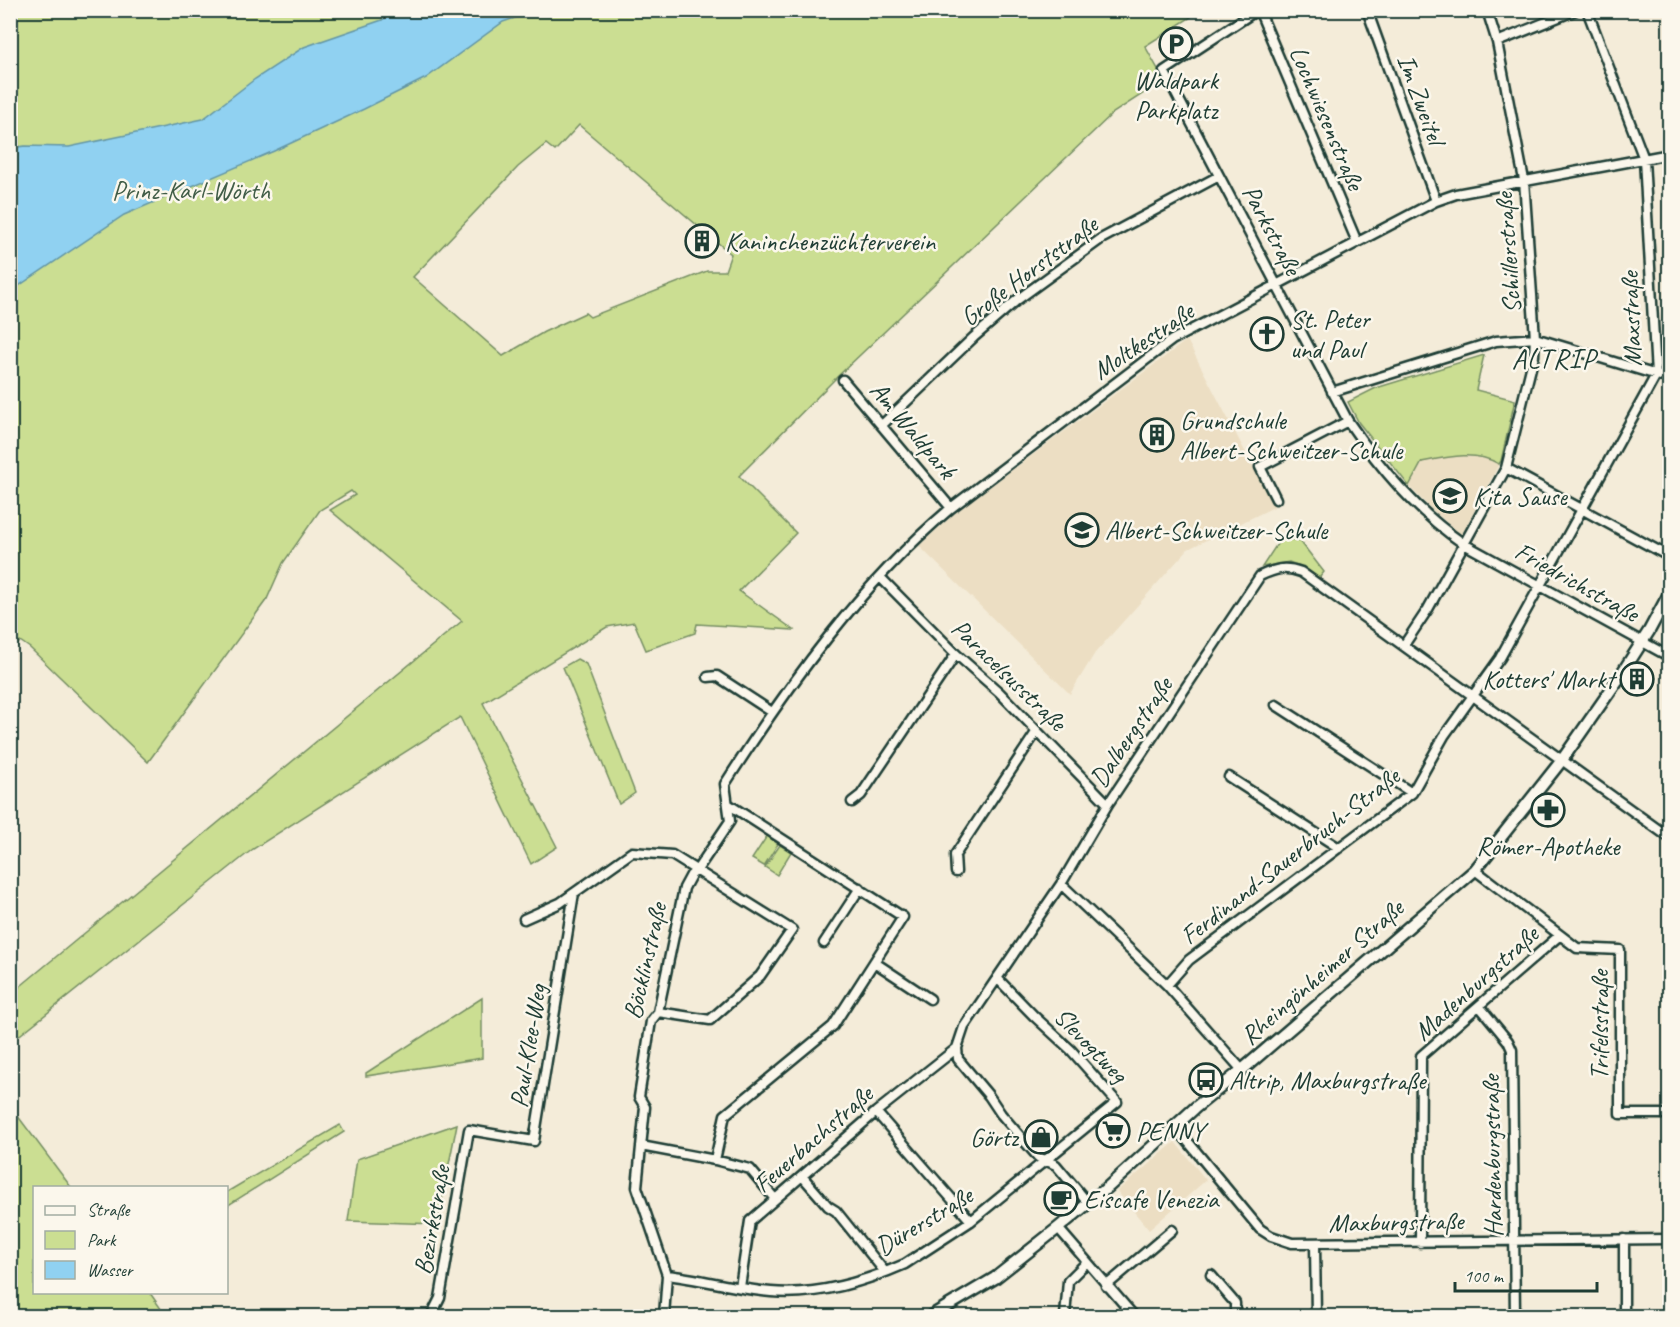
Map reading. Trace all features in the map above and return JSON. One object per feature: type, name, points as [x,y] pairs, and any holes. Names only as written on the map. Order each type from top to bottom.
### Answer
[{"type":"street","name":"Parkstraße","points":[[1258,10],[1164,71],[1348,422],[1379,466],[1412,501],[1464,544]]},
{"type":"street","name":"Lochwiesenstraße","points":[[1258,10],[1357,242]]},
{"type":"street","name":"Im Zweitel","points":[[1367,10],[1436,201]]},
{"type":"street","name":"Schillerstraße","points":[[1404,645],[1428,609],[1506,468],[1534,356],[1535,338],[1524,180],[1497,42],[1487,10]]},
{"type":"street","points":[[1497,42],[1576,10]]},
{"type":"street","name":"Maxstraße","points":[[1473,695],[1500,657],[1656,375],[1644,159],[1587,10]]},
{"type":"street","name":"Moltkestraße","points":[[772,712],[816,654],[880,577],[923,532],[951,508],[1173,340],[1436,201],[1456,194],[1524,180],[1670,154]]},
{"type":"street","name":"Große Horststraße","points":[[882,425],[974,337],[1017,300],[1101,239],[1219,176]]},
{"type":"street","points":[[1332,392],[1496,341],[1535,338],[1670,379]]},
{"type":"street","name":"Am Waldpark","points":[[843,380],[951,508]]},
{"type":"street","points":[[1276,500],[1260,467],[1348,422]]},
{"type":"street","points":[[1506,468],[1670,557]]},
{"type":"street","name":"Friedrichstraße","points":[[1464,544],[1670,657]]},
{"type":"street","name":"Dalbergstraße","points":[[957,1048],[964,1027],[1061,884],[1108,804],[1260,576],[1277,568],[1289,568],[1301,572],[1670,838]]},
{"type":"street","name":"Paracelsusstraße","points":[[880,577],[956,654],[999,692],[1108,804]]},
{"type":"street","name":"Rheingönheimer Straße","points":[[931,1317],[995,1278],[1058,1228],[1196,1107],[1475,870],[1562,760],[1617,681],[1649,631],[1670,592]]},
{"type":"street","points":[[852,802],[861,795],[956,654]]},
{"type":"street","points":[[708,677],[717,676],[772,712]]},
{"type":"street","name":"Ferdinand-Sauerbruch-Straße","points":[[1167,985],[1189,960],[1412,793],[1444,736],[1473,695]]},
{"type":"street","points":[[1276,705],[1412,793]]},
{"type":"street","name":"Böcklinstraße","points":[[664,1317],[667,1275],[637,1186],[645,1107],[639,1096],[651,1021],[658,1012],[684,888],[730,821],[725,784],[772,712]]},
{"type":"street","points":[[956,872],[955,855],[1037,731]]},
{"type":"street","points":[[1229,777],[1339,848]]},
{"type":"street","points":[[715,1160],[725,1115],[833,1026],[903,917],[728,804]]},
{"type":"street","points":[[524,919],[560,903],[632,852],[672,855],[792,930],[760,976],[710,1020],[658,1012]]},
{"type":"street","name":"Trifelsstraße","points":[[1475,870],[1577,948],[1620,950],[1620,1114],[1670,1114]]},
{"type":"street","points":[[1061,884],[1167,985],[1242,1070]]},
{"type":"street","points":[[824,944],[860,888]]},
{"type":"street","name":"Paul-Klee-Weg","points":[[469,1130],[534,1141],[574,893]]},
{"type":"street","name":"Madenburgstraße","points":[[1420,1243],[1421,1056],[1560,935]]},
{"type":"street","points":[[874,962],[930,999]]},
{"type":"street","name":"Slevogtweg","points":[[997,978],[1071,1050],[1117,1102],[1047,1161]]},
{"type":"street","name":"Hardenburgstraße","points":[[1480,1007],[1506,1037],[1512,1050],[1515,1317]]},
{"type":"street","points":[[957,1048],[958,1059],[1001,1114],[1038,1157],[1056,1165],[1088,1203]]},
{"type":"street","name":"Feuerbachstraße","points":[[740,1287],[750,1221],[876,1112],[957,1048]]},
{"type":"street","points":[[876,1112],[971,1221]]},
{"type":"street","name":"Maxburgstraße","points":[[1175,1126],[1260,1229],[1292,1243],[1670,1239]]},
{"type":"street","name":"Bezirkstraße","points":[[431,1317],[440,1298],[469,1130]]},
{"type":"street","points":[[641,1146],[750,1169],[775,1199]]},
{"type":"street","name":"Dürerstraße","points":[[667,1275],[699,1278],[773,1292],[825,1290],[885,1272],[905,1264],[971,1221],[1047,1161]]},
{"type":"street","points":[[802,1176],[828,1206],[836,1211],[885,1272]]},
{"type":"street","points":[[1058,1228],[1134,1317]]},
{"type":"street","points":[[1106,1286],[1172,1230]]},
{"type":"street","points":[[1624,1239],[1624,1317]]},
{"type":"street","points":[[1315,1244],[1316,1317]]},
{"type":"street","points":[[1065,1317],[1068,1281],[1086,1263]]},
{"type":"street","points":[[1211,1275],[1235,1303],[1234,1317]]},
{"type":"shaded area","name":"Albert-Schweitzer-Schule","points":[[1187,340],[1274,507],[1188,549],[1095,653],[1070,694],[919,546],[955,513]]},
{"type":"shaded area","name":"Kita Sause","points":[[1454,455],[1489,458],[1499,464],[1462,534],[1428,506],[1409,486],[1422,462]]},
{"type":"shaded area","points":[[1175,1142],[1206,1180],[1149,1230],[1117,1191]]},
{"type":"green space","name":"Prinz-Karl-Wörth","points":[[1187,10],[1191,17],[1145,46],[1164,80],[1113,113],[837,377],[739,476],[796,533],[739,591],[794,630],[697,624],[695,633],[646,650],[634,622],[607,627],[483,703],[557,847],[531,864],[460,717],[253,849],[11,1042],[11,994],[462,621],[330,510],[355,495],[351,491],[320,510],[283,563],[267,599],[148,762],[30,648],[20,641],[11,655],[10,11]],"holes":[[[579,125],[731,254],[725,271],[707,271],[590,317],[585,313],[544,332],[503,356],[413,277],[518,167],[546,144],[555,151]]]},
{"type":"green space","points":[[1484,355],[1476,390],[1515,400],[1501,461],[1499,464],[1480,457],[1461,456],[1422,462],[1409,486],[1359,423],[1348,402],[1376,388]]},
{"type":"green space","points":[[1283,535],[1300,541],[1324,572],[1319,578],[1289,562],[1262,567]]},
{"type":"green space","points":[[577,659],[586,664],[635,793],[619,804],[563,667]]},
{"type":"green space","points":[[767,836],[778,844],[764,866],[752,859]]},
{"type":"green space","points":[[780,845],[791,852],[777,875],[765,867]]},
{"type":"green space","points":[[482,998],[482,1058],[366,1076],[366,1073]]},
{"type":"green space","points":[[11,1107],[70,1186],[33,1186],[33,1294],[151,1294],[166,1316],[11,1316]]},
{"type":"green space","points":[[457,1124],[437,1224],[348,1221],[357,1159]]},
{"type":"green space","points":[[340,1125],[344,1132],[228,1205],[228,1191]]},
{"type":"water","points":[[395,10],[535,11],[503,22],[426,78],[364,109],[274,151],[124,215],[11,291],[11,148],[69,147],[203,119],[255,79],[304,47],[382,20]]},
{"type":"place","name":"Waldpark Parkplatz","points":[[1176,44]]},
{"type":"place","name":"Kaninchenzüchterverein","points":[[702,241]]},
{"type":"place","name":"St. Peter und Paul","points":[[1267,334]]},
{"type":"place","name":"Grundschule Albert-Schweitzer-Schule","points":[[1157,435]]},
{"type":"place","name":"Kita Sause","points":[[1450,496]]},
{"type":"place","name":"Albert-Schweitzer-Schule","points":[[1082,530]]},
{"type":"place","name":"Kotters' Markt","points":[[1637,679]]},
{"type":"place","name":"Römer-Apotheke","points":[[1548,810]]},
{"type":"place","name":"Altrip, Maxburgstraße","points":[[1206,1080]]},
{"type":"place","name":"PENNY","points":[[1113,1131]]},
{"type":"place","name":"Görtz","points":[[1041,1137]]},
{"type":"place","name":"Eiscafe Venezia","points":[[1061,1199]]},
{"type":"district","name":"ALTRIP","points":[[1554,358]]}]
